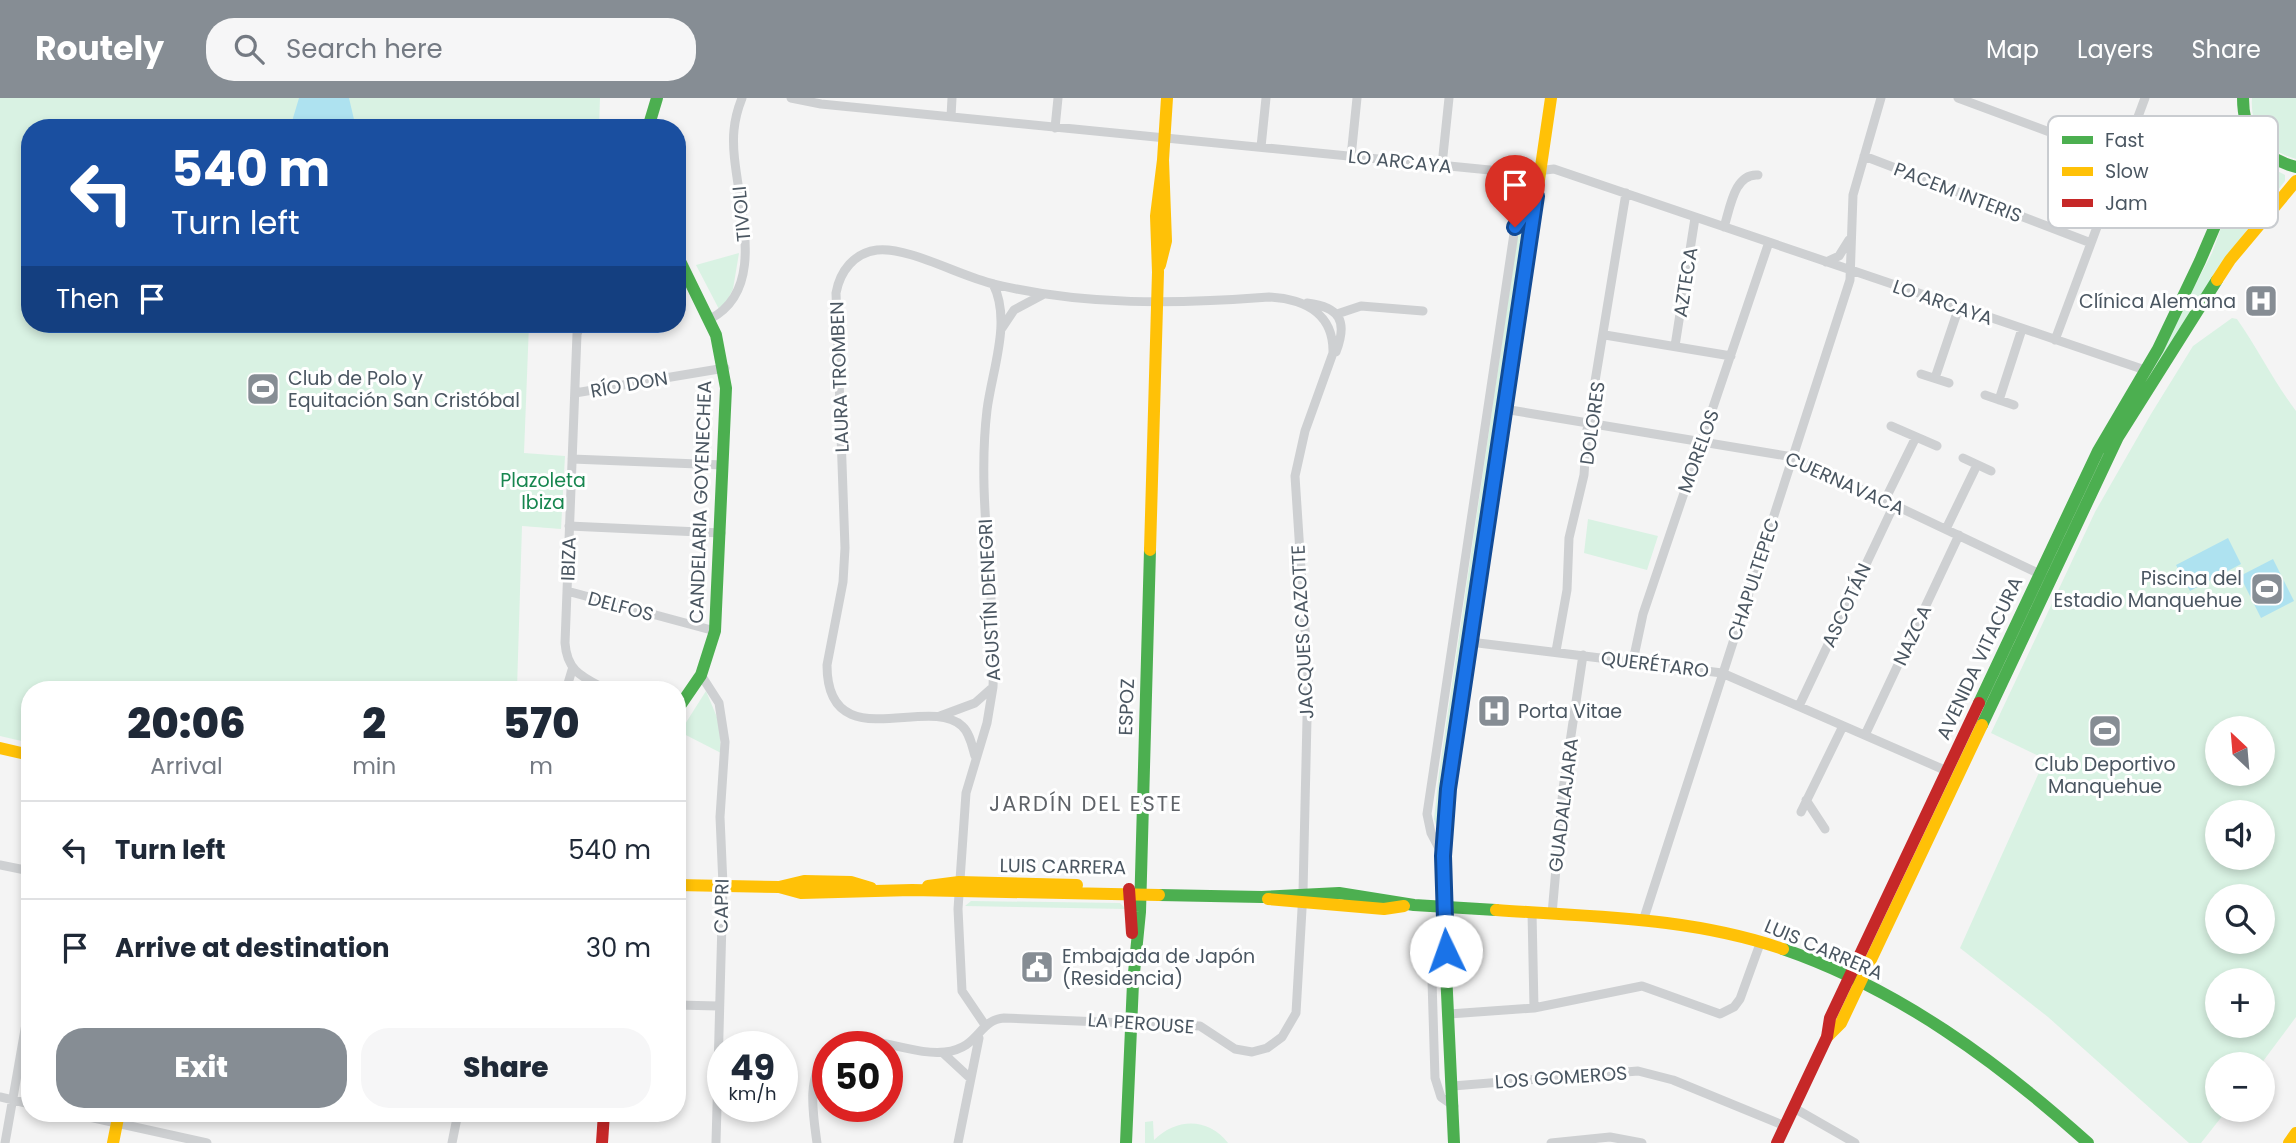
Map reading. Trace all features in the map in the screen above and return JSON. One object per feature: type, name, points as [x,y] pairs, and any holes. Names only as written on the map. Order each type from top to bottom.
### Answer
[{"type":"main road","points":[[651,119],[657,98]]},
{"type":"main road","name":"ESPOZ","points":[[1126,1143],[1158,272],[1166,241],[1163,139],[1167,98]]},
{"type":"main road","points":[[1455,1142],[1443,907],[1443,856],[1449,778],[1551,98]]},
{"type":"main road","points":[[2278,160],[2296,167]]},
{"type":"main road","name":"AVENIDA VITACURA","points":[[2278,204],[2296,181]]},
{"type":"main road","points":[[2280,201],[2296,195]]},
{"type":"main road","points":[[1515,227],[1536,196]]},
{"type":"main road","name":"AVENIDA VITACURA","points":[[1777,1143],[1827,1037],[1830,1018],[1854,980],[2044,576],[2098,451],[2145,370],[2180,302],[2205,228]]},
{"type":"main road","name":"AVENIDA VITACURA","points":[[1854,980],[1947,771],[2044,576],[2118,437],[2191,317],[2236,268],[2265,228]]},
{"type":"main road","name":"CANDELARIA GOYENECHEA","points":[[686,280],[710,319],[725,368],[721,533],[715,631],[701,675],[686,697]]},
{"type":"main road","points":[[0,748],[21,753]]},
{"type":"main road","name":"LUIS CARRERA","points":[[686,885],[779,887],[804,881],[852,882],[876,890],[959,887],[1134,891],[1184,889],[1213,896],[1385,898],[1414,905],[1644,919],[1699,926],[1761,941],[1854,980],[1973,1051],[2054,1112],[2088,1143]]},
{"type":"main road","points":[[113,1143],[117,1122]]},
{"type":"main road","points":[[602,1143],[604,1122]]},
{"type":"main road","points":[[2289,1143],[2296,1133]]},
{"type":"street","name":"TIVOLI","points":[[710,319],[730,305],[744,261],[744,226],[733,130],[742,98]]},
{"type":"street","name":"LO ARCAYA","points":[[791,98],[821,104],[1520,173],[1558,170],[2145,370]]},
{"type":"street","points":[[951,117],[953,98]]},
{"type":"street","points":[[1055,128],[1058,98]]},
{"type":"street","points":[[1261,147],[1266,98]]},
{"type":"street","points":[[1351,157],[1357,98]]},
{"type":"street","points":[[1442,165],[1449,98]]},
{"type":"street","name":"CHAPULTEPEC","points":[[1644,919],[1852,271],[1850,238],[1853,195],[1881,98]]},
{"type":"street","points":[[1958,98],[2048,131]]},
{"type":"street","points":[[2138,116],[2145,98]]},
{"type":"street","name":"PACEM INTERIS","points":[[1864,156],[2048,227]]},
{"type":"street","points":[[1443,856],[1431,833],[1427,814],[1515,227],[1520,173]]},
{"type":"street","points":[[1724,227],[1739,183],[1747,176],[1758,175]]},
{"type":"street","name":"DOLORES","points":[[1556,652],[1567,590],[1569,538],[1584,475],[1589,423],[1626,193]]},
{"type":"street","name":"AZTECA","points":[[1675,346],[1695,218]]},
{"type":"street","name":"PACEM INTERIS","points":[[2052,228],[2091,243]]},
{"type":"street","points":[[2055,340],[2097,228]]},
{"type":"street","points":[[1826,262],[1839,256],[1850,238]]},
{"type":"street","name":"MORELOS","points":[[1633,661],[1643,614],[1673,530],[1682,494],[1703,442],[1769,243]]},
{"type":"street","name":"LAURA TROMBEN","points":[[993,687],[975,703],[938,716],[876,720],[861,717],[839,703],[828,679],[827,665],[843,582],[845,548],[836,293],[840,278],[849,264],[876,250],[899,252],[993,284],[1045,293],[1157,301]]},
{"type":"street","name":"AGUSTÍN DENEGRI","points":[[985,1025],[970,1005],[960,983],[959,887],[966,793],[987,723],[993,687],[983,469],[987,410],[1000,333],[1001,306],[993,284]]},
{"type":"street","name":"AGUSTÍN DENEGRI","points":[[1000,333],[1014,310],[1045,293]]},
{"type":"street","points":[[1157,301],[1269,297],[1326,305],[1337,314],[1361,306],[1423,312]]},
{"type":"street","name":"JACQUES CAZOTTE","points":[[1304,302],[1321,317],[1333,340],[1328,370]]},
{"type":"street","points":[[1934,379],[1959,307]]},
{"type":"street","name":"JACQUES CAZOTTE","points":[[1303,898],[1308,676],[1295,476],[1305,431],[1342,335],[1337,314]]},
{"type":"street","points":[[2000,400],[2022,329]]},
{"type":"street","name":"IBIZA","points":[[572,670],[566,659],[565,643],[577,333]]},
{"type":"street","points":[[1605,334],[1731,356]]},
{"type":"street","name":"RÍO DON","points":[[575,393],[725,368]]},
{"type":"street","points":[[1921,374],[1949,383]]},
{"type":"street","points":[[1985,395],[2014,405]]},
{"type":"street","name":"CUERNAVACA","points":[[1504,409],[1793,457],[2044,576]]},
{"type":"street","points":[[1891,426],[1937,446]]},
{"type":"street","name":"ASCOTÁN","points":[[1798,706],[1890,502],[1916,437]]},
{"type":"street","points":[[1963,458],[1991,471]]},
{"type":"street","points":[[572,459],[723,466]]},
{"type":"street","points":[[1946,529],[1977,465]]},
{"type":"street","points":[[569,526],[721,533]]},
{"type":"street","name":"NAZCA","points":[[1865,735],[1959,535]]},
{"type":"street","name":"DELFOS","points":[[567,592],[715,631]]},
{"type":"street","name":"QUERÉTARO","points":[[1470,642],[1722,673],[1947,771]]},
{"type":"street","name":"GUADALAJARA","points":[[1552,914],[1563,789],[1583,655]]},
{"type":"street","points":[[569,681],[572,670],[591,681]]},
{"type":"street","name":"CAPRI","points":[[701,675],[716,695],[724,724],[726,759],[720,817],[723,886],[716,1143]]},
{"type":"street","points":[[938,716],[964,727],[975,756]]},
{"type":"street","points":[[1801,812],[1843,726]]},
{"type":"street","points":[[1806,800],[1825,829]]},
{"type":"street","points":[[0,865],[21,869]]},
{"type":"street","name":"LA PEROUSE","points":[[985,1025],[1004,1018],[1130,1021],[1200,1026],[1243,1051],[1258,1051],[1275,1043],[1289,1028],[1296,1013],[1303,898]]},
{"type":"street","points":[[1532,912],[1534,1008]]},
{"type":"street","points":[[1444,930],[1431,948],[1435,1078],[1441,1097],[1454,1106]]},
{"type":"street","points":[[1450,1014],[1534,1008],[1642,986],[1710,1011],[1727,1012],[1740,999],[1761,941]]},
{"type":"street","points":[[686,1005],[718,1006]]},
{"type":"street","points":[[958,1143],[970,1078],[985,1025]]},
{"type":"street","points":[[903,1047],[943,1053],[965,1046],[980,1036]]},
{"type":"street","points":[[5,1143],[21,1053]]},
{"type":"street","points":[[943,1053],[970,1078]]},
{"type":"street","name":"LOS GOMEROS","points":[[1453,1086],[1638,1071],[1673,1080],[1785,1126]]},
{"type":"street","points":[[0,1097],[21,1102]]},
{"type":"street","points":[[1794,1108],[1856,1143]]},
{"type":"street","points":[[132,1122],[207,1143]]},
{"type":"street","points":[[452,1143],[456,1122]]},
{"type":"street","points":[[816,1122],[817,1143]]},
{"type":"street","points":[[1551,1143],[1611,1137],[1642,1143]]},
{"type":"green space","name":"Club de Polo y Equitación San Cristóbal","points":[[0,98],[600,98],[599,119],[21,119],[21,333],[529,333],[524,453],[565,456],[561,529],[522,526],[517,681],[21,681],[21,741],[0,736]]},
{"type":"green space","points":[[2252,98],[2296,98],[2296,159],[2278,151],[2278,116],[2253,116]]},
{"type":"green space","points":[[2278,171],[2285,175],[2285,181],[2278,190]]},
{"type":"green space","points":[[1524,221],[1437,828],[1434,819],[1439,773],[1519,226]]},
{"type":"green space","points":[[2221,228],[2248,228],[2141,388],[2212,253]]},
{"type":"green space","points":[[739,253],[733,289],[721,313],[696,265]]},
{"type":"green space","name":"Club Deportivo Manquehue","points":[[2232,318],[2237,319],[2296,411],[2296,1017],[2270,1052],[2205,1052],[2205,1122],[2218,1122],[2201,1143],[2189,1143],[2048,1017],[1960,948],[2045,759],[1991,733],[2095,512],[2193,346]]},
{"type":"green space","points":[[1588,519],[1658,536],[1647,570],[1584,553]]},
{"type":"green space","points":[[706,691],[719,722],[721,753],[686,735],[686,723]]},
{"type":"green space","points":[[971,901],[1120,903],[1126,909],[965,906]]},
{"type":"green space","points":[[1153,1121],[1154,1140],[1172,1128],[1192,1124],[1211,1128],[1228,1143],[1145,1143],[1145,1122]]},
{"type":"water","points":[[299,98],[349,98],[354,119],[293,119]]},
{"type":"water","points":[[2228,538],[2241,564],[2190,591],[2176,565]]},
{"type":"water","name":"Piscina del Estadio Manquehue","points":[[2273,559],[2294,601],[2261,618],[2240,576]]},
{"type":"traffic: fast","points":[[651,119],[657,98]]},
{"type":"traffic: fast","points":[[2243,98],[2245,116]]},
{"type":"traffic: fast","points":[[2278,160],[2296,167]]},
{"type":"traffic: fast","points":[[1979,703],[2098,451],[2158,349],[2214,228]]},
{"type":"traffic: fast","points":[[686,273],[716,335],[726,388],[715,631],[701,675],[686,697]]},
{"type":"traffic: fast","points":[[1982,725],[2118,437],[2217,280]]},
{"type":"traffic: fast","points":[[1454,1143],[1443,907],[1446,809],[1488,526]]},
{"type":"traffic: fast","points":[[1126,1143],[1133,983],[1140,912],[1150,550]]},
{"type":"traffic: fast","points":[[1159,895],[1262,897],[1339,893],[1414,905],[1496,910]]},
{"type":"traffic: fast","points":[[1783,949],[1826,965],[1867,985],[1945,1031],[2019,1084],[2088,1143]]},
{"type":"traffic: slow","points":[[1160,265],[1166,241],[1163,160],[1167,98]]},
{"type":"traffic: slow","points":[[1527,262],[1551,98]]},
{"type":"traffic: slow","points":[[1150,550],[1158,272],[1156,216],[1163,160]]},
{"type":"traffic: slow","points":[[2278,203],[2296,181]]},
{"type":"traffic: slow","points":[[1515,227],[1534,200]]},
{"type":"traffic: slow","points":[[2217,280],[2257,228]]},
{"type":"traffic: slow","points":[[1827,1037],[1841,1023],[1982,725]]},
{"type":"traffic: slow","points":[[0,748],[21,753]]},
{"type":"traffic: slow","points":[[686,885],[779,887],[804,881],[851,882],[871,888]]},
{"type":"traffic: slow","points":[[928,886],[959,882],[1077,885]]},
{"type":"traffic: slow","points":[[779,887],[801,893],[912,890],[1159,895]]},
{"type":"traffic: slow","points":[[1268,899],[1384,909],[1404,906]]},
{"type":"traffic: slow","points":[[1496,910],[1677,924],[1748,938],[1783,949]]},
{"type":"traffic: slow","points":[[113,1143],[117,1122]]},
{"type":"traffic: slow","points":[[2289,1143],[2296,1133]]},
{"type":"traffic: jam","points":[[1488,526],[1527,262]]},
{"type":"traffic: jam","points":[[1777,1143],[1827,1037],[1830,1018],[1979,703]]},
{"type":"traffic: jam","points":[[1129,889],[1132,933]]},
{"type":"traffic: jam","points":[[602,1143],[603,1122]]},
{"type":"place","name":"Clínica Alemana","points":[[2261,301]]},
{"type":"place","name":"Club de Polo y Equitación San Cristóbal","points":[[263,389]]},
{"type":"place","name":"Piscina del Estadio Manquehue","points":[[2267,589]]},
{"type":"place","name":"Porta Vitae","points":[[1494,711]]},
{"type":"place","name":"Club Deportivo Manquehue","points":[[2105,731]]},
{"type":"place","name":"Embajada de Japón (Residencia)","points":[[1037,967]]},
{"type":"district","name":"JARDÍN DEL ESTE","points":[[1086,804]]},
{"type":"route","points":[[1446,951],[1443,856],[1448,789],[1536,196],[1515,227]]},
{"type":"park label","name":"Plazoleta Ibiza","points":[[543,491]]}]
